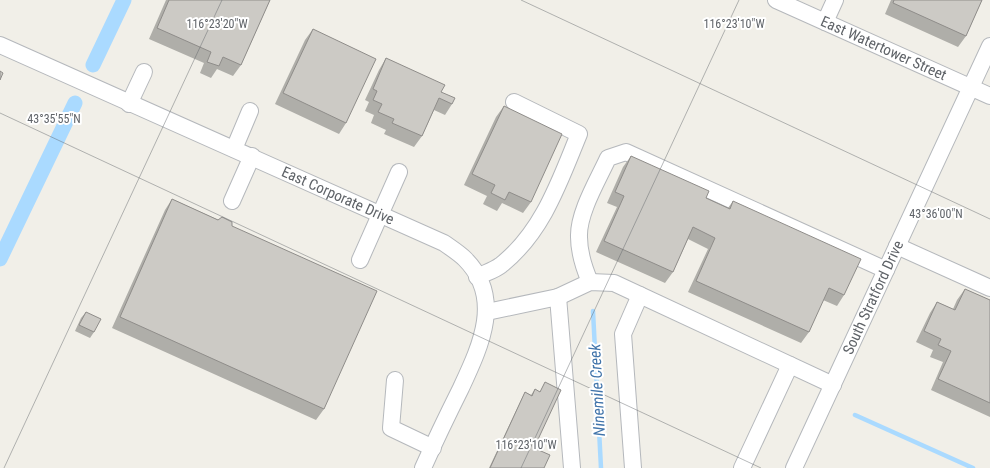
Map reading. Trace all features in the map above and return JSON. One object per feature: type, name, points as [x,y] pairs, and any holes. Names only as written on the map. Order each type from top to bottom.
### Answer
[{"type":"street","name":"East Watertower Street","points":[[776,0],[990,96]]},
{"type":"street","points":[[825,22],[835,0]]},
{"type":"street","name":"East Corporate Drive","points":[[0,45],[129,104],[252,156],[444,242],[466,259],[478,277],[483,291],[487,312],[484,333],[423,468]]},
{"type":"street","name":"South Stratford Drive","points":[[794,468],[990,46]]},
{"type":"street","points":[[129,104],[144,72]]},
{"type":"street","points":[[478,277],[500,265],[515,252],[547,210],[579,134],[514,102]]},
{"type":"street","points":[[234,149],[250,111]]},
{"type":"street","points":[[590,282],[582,261],[578,236],[586,207],[608,158],[626,152],[886,270]]},
{"type":"street","points":[[232,201],[252,156]]},
{"type":"street","points":[[360,260],[399,172]]},
{"type":"street","points":[[897,246],[990,288]]},
{"type":"street","points":[[487,312],[558,297],[590,282],[614,282],[833,385]]},
{"type":"street","points":[[632,468],[622,334],[640,295]]},
{"type":"street","points":[[558,297],[572,468]]},
{"type":"street","points":[[742,468],[790,365]]},
{"type":"street","points":[[395,380],[391,428],[432,448]]},
{"type":"building","points":[[169,0],[270,0],[241,65],[223,57],[219,66],[207,62],[211,52],[157,28]]},
{"type":"building","points":[[894,0],[982,0],[966,36],[893,3]]},
{"type":"building","points":[[313,29],[376,59],[346,123],[283,93]]},
{"type":"building","points":[[386,58],[445,85],[441,92],[455,98],[452,104],[439,98],[422,136],[392,123],[394,119],[378,112],[382,104],[373,100],[377,91],[373,89]]},
{"type":"building","points":[[504,106],[562,134],[531,202],[509,192],[505,200],[491,193],[495,185],[472,174]]},
{"type":"building","points":[[631,156],[709,191],[706,198],[730,209],[733,201],[861,259],[844,295],[829,288],[809,332],[696,281],[715,238],[693,227],[673,272],[604,241],[624,196],[615,192]]},
{"type":"building","points":[[172,199],[218,220],[222,217],[232,222],[232,226],[377,291],[324,409],[120,317]]},
{"type":"building","points":[[965,289],[990,300],[990,403],[938,379],[951,351],[938,345],[941,339],[924,331],[937,302],[955,310]]},
{"type":"building","points":[[86,312],[101,319],[94,332],[79,325]]},
{"type":"building","points":[[545,382],[561,390],[534,448],[550,455],[544,468],[490,468],[525,392],[532,396],[535,389],[540,392]]},
{"type":"waterway","points":[[93,65],[124,0]]},
{"type":"waterway","points":[[0,259],[75,103]]},
{"type":"waterway","name":"Ninemile Creek","points":[[593,311],[601,468]]},
{"type":"waterway","points":[[855,415],[973,468]]}]
